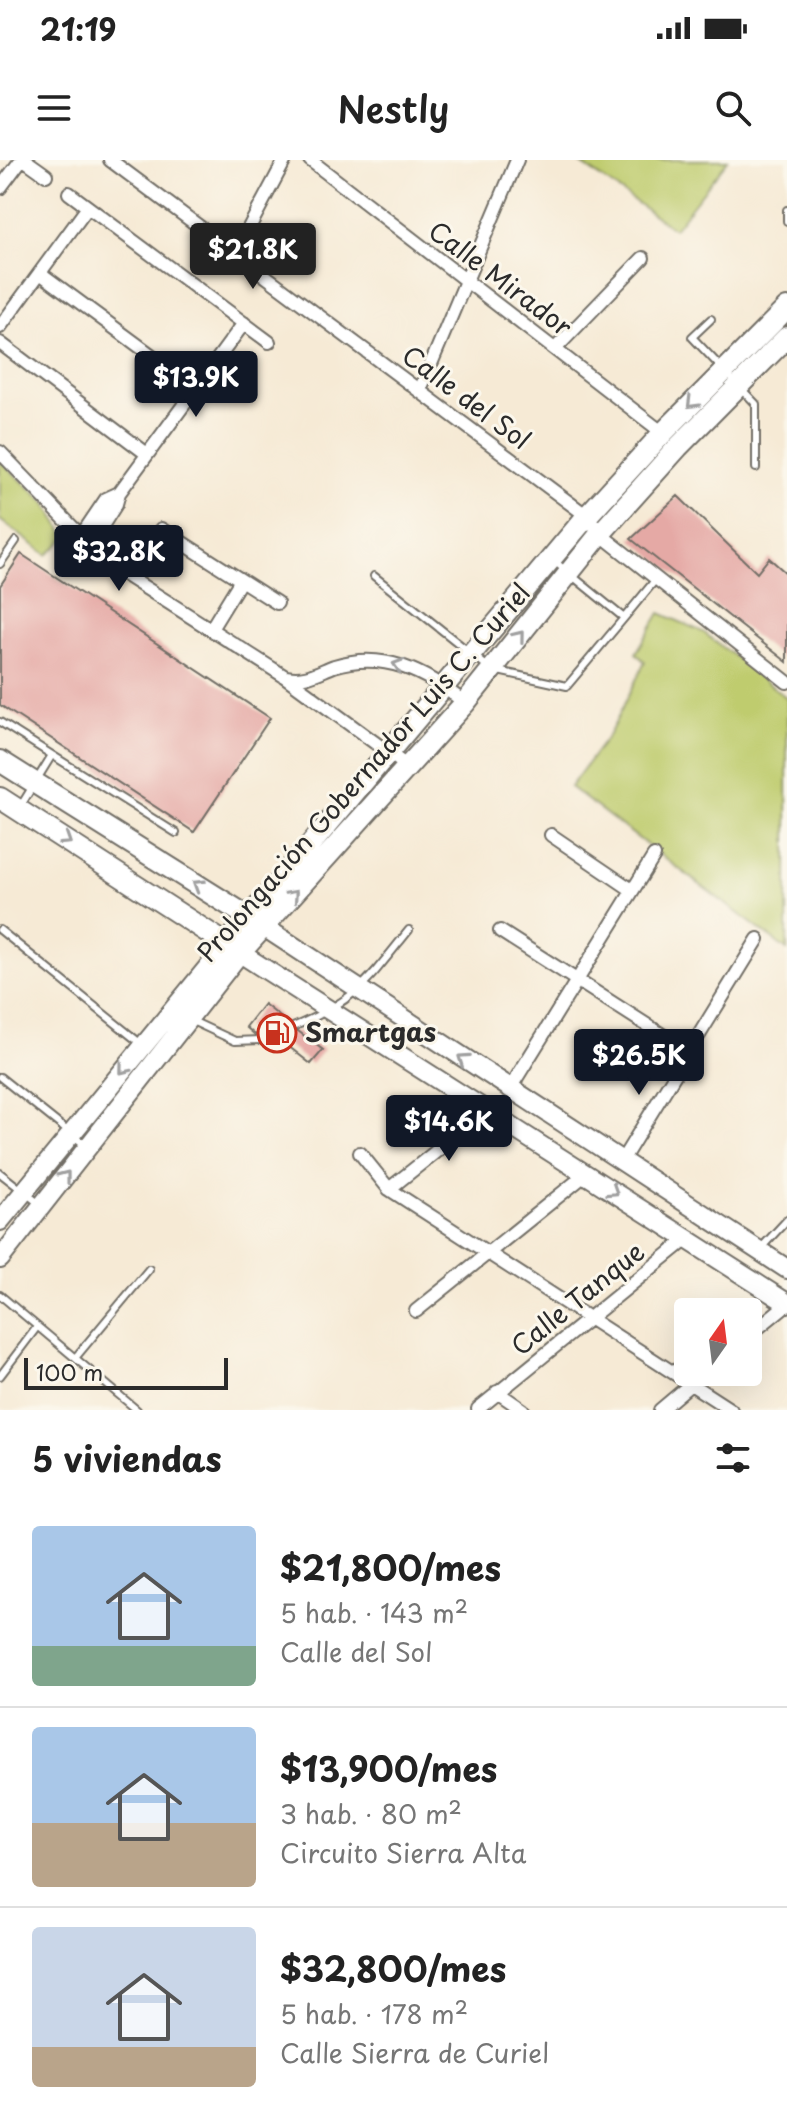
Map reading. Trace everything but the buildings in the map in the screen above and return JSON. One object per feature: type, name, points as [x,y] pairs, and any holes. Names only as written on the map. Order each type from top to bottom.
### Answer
[{"type":"main road","name":"Prolongación Gobernador Luis C. Curiel","points":[[234,948],[408,767],[465,703],[787,308]]},
{"type":"main road","name":"Prolongación Gobernador Luis C. Curiel","points":[[257,922],[389,752],[587,516],[663,433],[787,337]]},
{"type":"main road","points":[[0,761],[257,922]]},
{"type":"main road","points":[[0,798],[234,948]]},
{"type":"street","points":[[0,188],[23,160],[46,175]]},
{"type":"street","name":"Calle del Sol","points":[[110,160],[234,256],[420,390],[587,516],[600,534],[787,682]]},
{"type":"street","points":[[234,256],[285,160]]},
{"type":"street","name":"Calle Mirador","points":[[310,160],[663,433]]},
{"type":"street","points":[[420,390],[517,160]]},
{"type":"street","points":[[69,193],[269,342]]},
{"type":"street","points":[[0,327],[88,207]]},
{"type":"street","points":[[556,348],[643,258]]},
{"type":"street","points":[[40,273],[196,388]]},
{"type":"street","points":[[85,541],[106,499],[119,493],[244,323]]},
{"type":"street","points":[[0,343],[147,454]]},
{"type":"street","points":[[0,452],[108,564],[284,676],[408,767]]},
{"type":"street","points":[[161,529],[277,603]]},
{"type":"street","points":[[211,629],[241,580]]},
{"type":"street","points":[[284,676],[303,679],[346,663],[382,660],[415,671],[445,687],[465,703]]},
{"type":"street","points":[[551,835],[632,890]]},
{"type":"street","points":[[509,1090],[654,856]]},
{"type":"street","points":[[257,922],[509,1090],[787,1269]]},
{"type":"street","points":[[500,931],[689,1052]]},
{"type":"street","points":[[621,1162],[758,939]]},
{"type":"street","points":[[234,948],[787,1304],[762,1325]]},
{"type":"street","name":"Prolongación Gobernador Luis C. Curiel","points":[[0,1259],[88,1148],[151,1052],[234,948]]},
{"type":"street","name":"Prolongación Gobernador Luis C. Curiel","points":[[0,1221],[70,1135],[151,1052]]},
{"type":"street","points":[[389,1189],[488,1110]]},
{"type":"street","points":[[559,1156],[574,1132]]},
{"type":"street","points":[[360,1153],[389,1189],[674,1373]]},
{"type":"street","points":[[416,1311],[586,1174]]},
{"type":"street","points":[[719,1259],[737,1237]]},
{"type":"street","name":"Calle Tanque","points":[[478,1409],[687,1239]]},
{"type":"street","points":[[660,1410],[689,1386]]},
{"type":"street","points":[[694,1386],[731,1410]]},
{"type":"street","points":[[497,1392],[523,1410]]},
{"type":"lane","points":[[787,210],[787,221]]},
{"type":"lane","points":[[711,319],[692,337],[758,409],[756,468]]},
{"type":"lane","points":[[0,564],[16,541]]},
{"type":"lane","points":[[552,559],[624,618]]},
{"type":"lane","points":[[374,576],[491,670],[567,686],[657,578]]},
{"type":"lane","points":[[0,722],[176,833]]},
{"type":"lane","points":[[18,810],[52,755]]},
{"type":"lane","points":[[0,930],[151,1052]]},
{"type":"lane","points":[[293,1027],[331,1011],[361,990],[409,930]]},
{"type":"lane","points":[[181,1014],[235,1041],[261,1040]]},
{"type":"lane","points":[[0,1077],[88,1148]]},
{"type":"lane","points":[[0,1173],[42,1206]]},
{"type":"lane","points":[[758,1250],[787,1220]]},
{"type":"lane","points":[[75,1358],[149,1269]]},
{"type":"lane","points":[[0,1295],[137,1410]]},
{"type":"lane","points":[[0,1376],[37,1327]]},
{"type":"green space","points":[[576,160],[728,160],[674,229]]},
{"type":"green space","points":[[0,461],[45,502],[67,537],[47,555],[0,520]]},
{"type":"green space","points":[[660,613],[703,632],[787,698],[787,950],[570,787],[610,733],[645,662],[636,653]]},
{"type":"place","name":"Smartgas","points":[[277,1033]]}]
